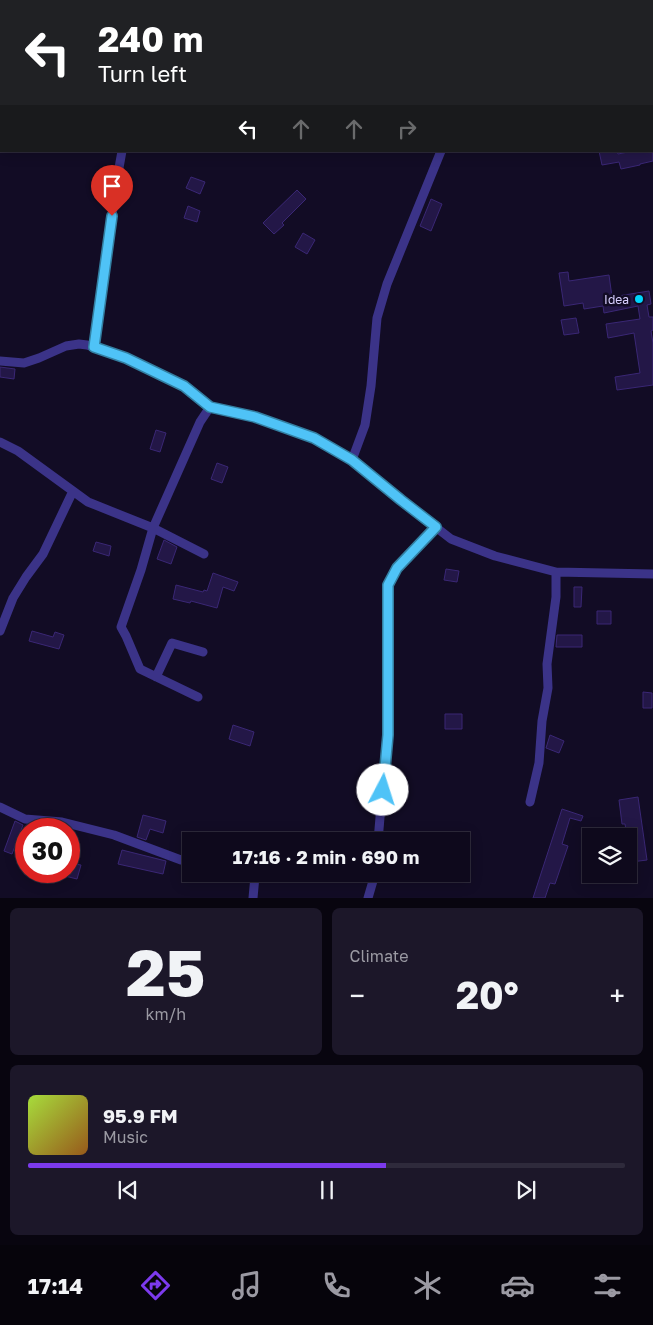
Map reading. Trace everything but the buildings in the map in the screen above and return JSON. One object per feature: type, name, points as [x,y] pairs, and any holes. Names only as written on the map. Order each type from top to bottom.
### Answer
[{"type":"street","points":[[94,347],[122,152]]},
{"type":"street","points":[[352,460],[365,425],[371,386],[377,318],[387,284],[441,152]]},
{"type":"street","points":[[0,361],[24,363],[66,346],[79,344],[94,347],[126,358],[184,386],[210,407],[255,417],[314,438],[352,460],[451,539],[495,556],[556,572],[653,574]]},
{"type":"street","points":[[198,697],[140,669],[121,627],[153,528],[200,422],[210,407]]},
{"type":"street","points":[[0,442],[18,451],[88,502],[153,528],[204,554]]},
{"type":"street","points":[[0,631],[13,598],[43,554],[73,491]]},
{"type":"street","points":[[379,832],[388,735],[388,585],[397,568],[436,527]]},
{"type":"street","points":[[530,802],[539,763],[542,721],[548,688],[547,664],[556,597],[556,572]]},
{"type":"street","points":[[156,677],[172,643],[203,652]]},
{"type":"street","points":[[0,807],[24,819],[64,823],[114,835],[182,860]]},
{"type":"street","points":[[254,898],[255,882]]},
{"type":"street","points":[[368,898],[373,882]]},
{"type":"place","name":"Idea","points":[[639,299]]},
{"type":"route","points":[[112,216],[94,347],[126,358],[184,386],[210,407],[255,417],[314,438],[352,460],[436,527],[397,568],[388,585],[388,735],[383,790]]}]
